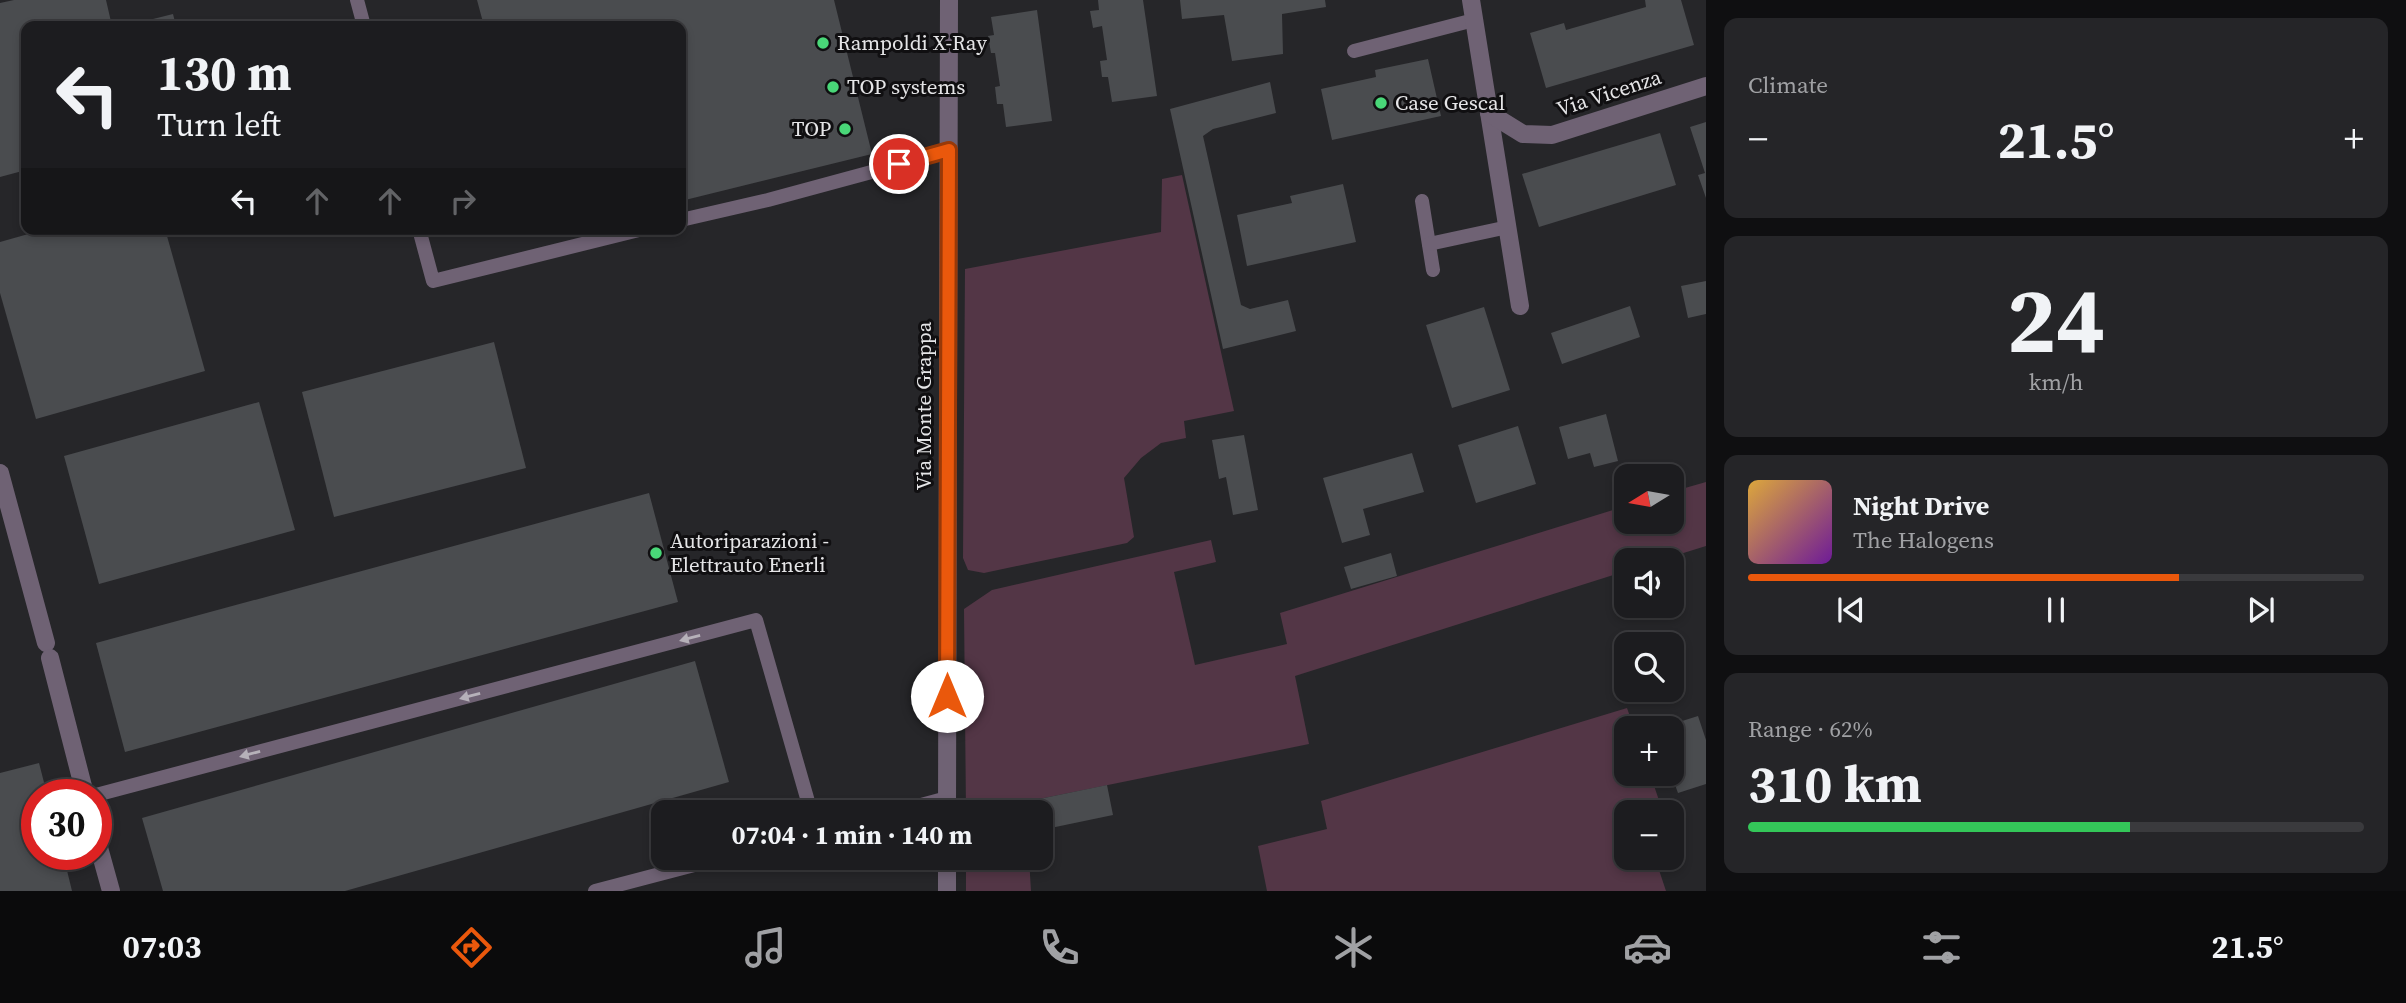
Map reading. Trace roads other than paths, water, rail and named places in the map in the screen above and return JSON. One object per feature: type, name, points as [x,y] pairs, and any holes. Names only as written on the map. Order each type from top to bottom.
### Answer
[{"type":"street","name":"Via Monte Grappa","points":[[947,800],[949,0]]},
{"type":"street","points":[[1471,0],[1520,306]]},
{"type":"street","name":"Via Vicenza","points":[[1489,113],[1523,134],[1552,135],[1706,86]]},
{"type":"street","points":[[0,473],[81,779]]},
{"type":"street","points":[[105,870],[111,891]]},
{"type":"street","points":[[947,870],[947,891]]},
{"type":"lane","points":[[356,0],[362,21]]},
{"type":"lane","points":[[1354,51],[1474,20]]},
{"type":"lane","points":[[686,219],[768,200],[949,150]]},
{"type":"lane","points":[[1422,201],[1433,270]]},
{"type":"lane","points":[[1429,244],[1508,227]]},
{"type":"lane","points":[[421,235],[433,281],[619,235]]},
{"type":"lane","points":[[112,790],[756,620],[808,800]]},
{"type":"lane","points":[[595,891],[675,870]]},
{"type":"place","name":"Rampoldi X-Ray","points":[[823,43]]},
{"type":"place","name":"TOP systems","points":[[833,87]]},
{"type":"place","name":"Case Gescal","points":[[1381,103]]},
{"type":"place","name":"TOP","points":[[845,129]]},
{"type":"place","name":"Autoriparazioni - Elettrauto Enerli","points":[[656,553]]}]
